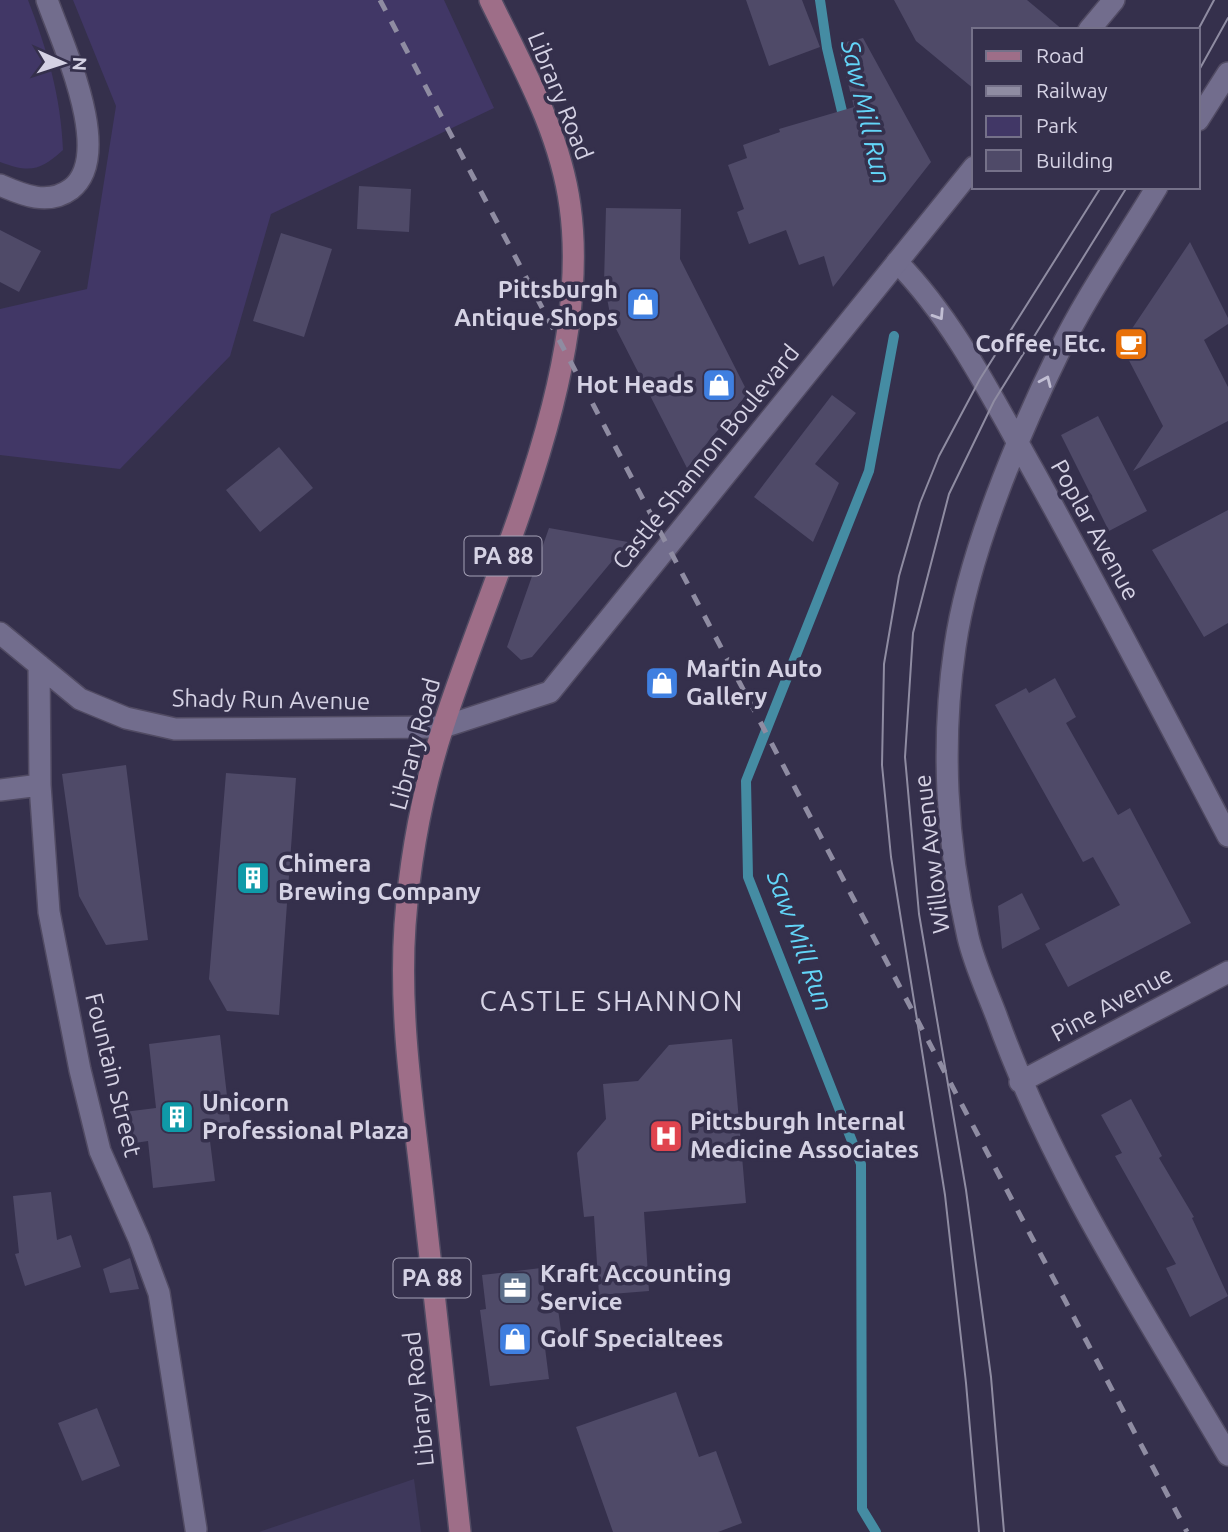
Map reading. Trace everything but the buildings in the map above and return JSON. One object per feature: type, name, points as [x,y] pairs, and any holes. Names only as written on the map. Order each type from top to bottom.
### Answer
[{"type":"main road","name":"Library Road","points":[[460,1532],[405,1036],[405,926],[421,813],[443,727],[545,436],[568,335],[575,286],[570,207],[557,148],[538,99],[490,0]]},
{"type":"street","points":[[0,185],[31,198],[62,196],[82,180],[89,153],[82,99],[47,0]]},
{"type":"street","points":[[1091,28],[1114,0]]},
{"type":"street","points":[[1200,117],[1228,73]]},
{"type":"street","name":"Castle Shannon Boulevard","points":[[443,727],[550,692],[972,169]]},
{"type":"street","name":"Willow Avenue","points":[[1156,189],[1059,351],[1017,443],[972,571],[955,644],[947,720],[948,812],[968,938],[1020,1082],[1085,1211],[1228,1455]]},
{"type":"street","name":"Poplar Avenue","points":[[897,262],[925,294],[981,379],[1086,566],[1228,836]]},
{"type":"street","name":"Shady Run Avenue","points":[[0,633],[80,699],[126,718],[175,729],[443,727]]},
{"type":"street","name":"Fountain Street","points":[[39,665],[40,785],[49,912],[80,1070],[100,1151],[159,1293],[197,1529]]},
{"type":"street","points":[[0,790],[40,785]]},
{"type":"street","name":"Pine Avenue","points":[[1020,1082],[1228,972]]},
{"type":"shaded area","points":[[414,1479],[421,1532],[259,1532]]},
{"type":"green space","points":[[0,0],[28,0],[47,55],[56,92],[63,150],[48,162],[34,168],[19,168],[0,162]]},
{"type":"green space","points":[[73,0],[444,0],[494,108],[271,214],[230,356],[120,469],[0,455],[0,309],[87,289],[116,106]]},
{"type":"waterway","name":"Saw Mill Run","points":[[820,0],[827,48],[845,124]]},
{"type":"waterway","name":"Saw Mill Run","points":[[876,1532],[862,1509],[861,1164],[748,877],[746,781],[869,471],[894,336]]},
{"type":"tram line","points":[[1199,28],[1214,0]]},
{"type":"tram line","points":[[1200,68],[1228,18]]},
{"type":"tram line","points":[[979,1532],[945,1195],[891,857],[882,765],[884,664],[899,576],[920,503],[939,456],[980,379],[1100,189]]},
{"type":"tram line","points":[[1004,1532],[991,1377],[966,1190],[919,914],[905,757],[913,633],[949,494],[994,401],[1126,189]]},
{"type":"railway","points":[[380,0],[1187,1532]]},
{"type":"place","name":"Pittsburgh Antique Shops","points":[[643,304]]},
{"type":"place","name":"Coffee, Etc.","points":[[1131,344]]},
{"type":"place","name":"Hot Heads","points":[[719,385]]},
{"type":"place","name":"Martin Auto Gallery","points":[[662,683]]},
{"type":"place","name":"Chimera Brewing Company","points":[[253,878]]},
{"type":"place","name":"Unicorn Professional Plaza","points":[[177,1117]]},
{"type":"place","name":"Pittsburgh Internal Medicine Associates","points":[[666,1136]]},
{"type":"place","name":"Kraft Accounting Service","points":[[515,1288]]},
{"type":"place","name":"Golf Specialtees","points":[[515,1339]]},
{"type":"district","name":"CASTLE SHANNON","points":[[612,1001]]}]
